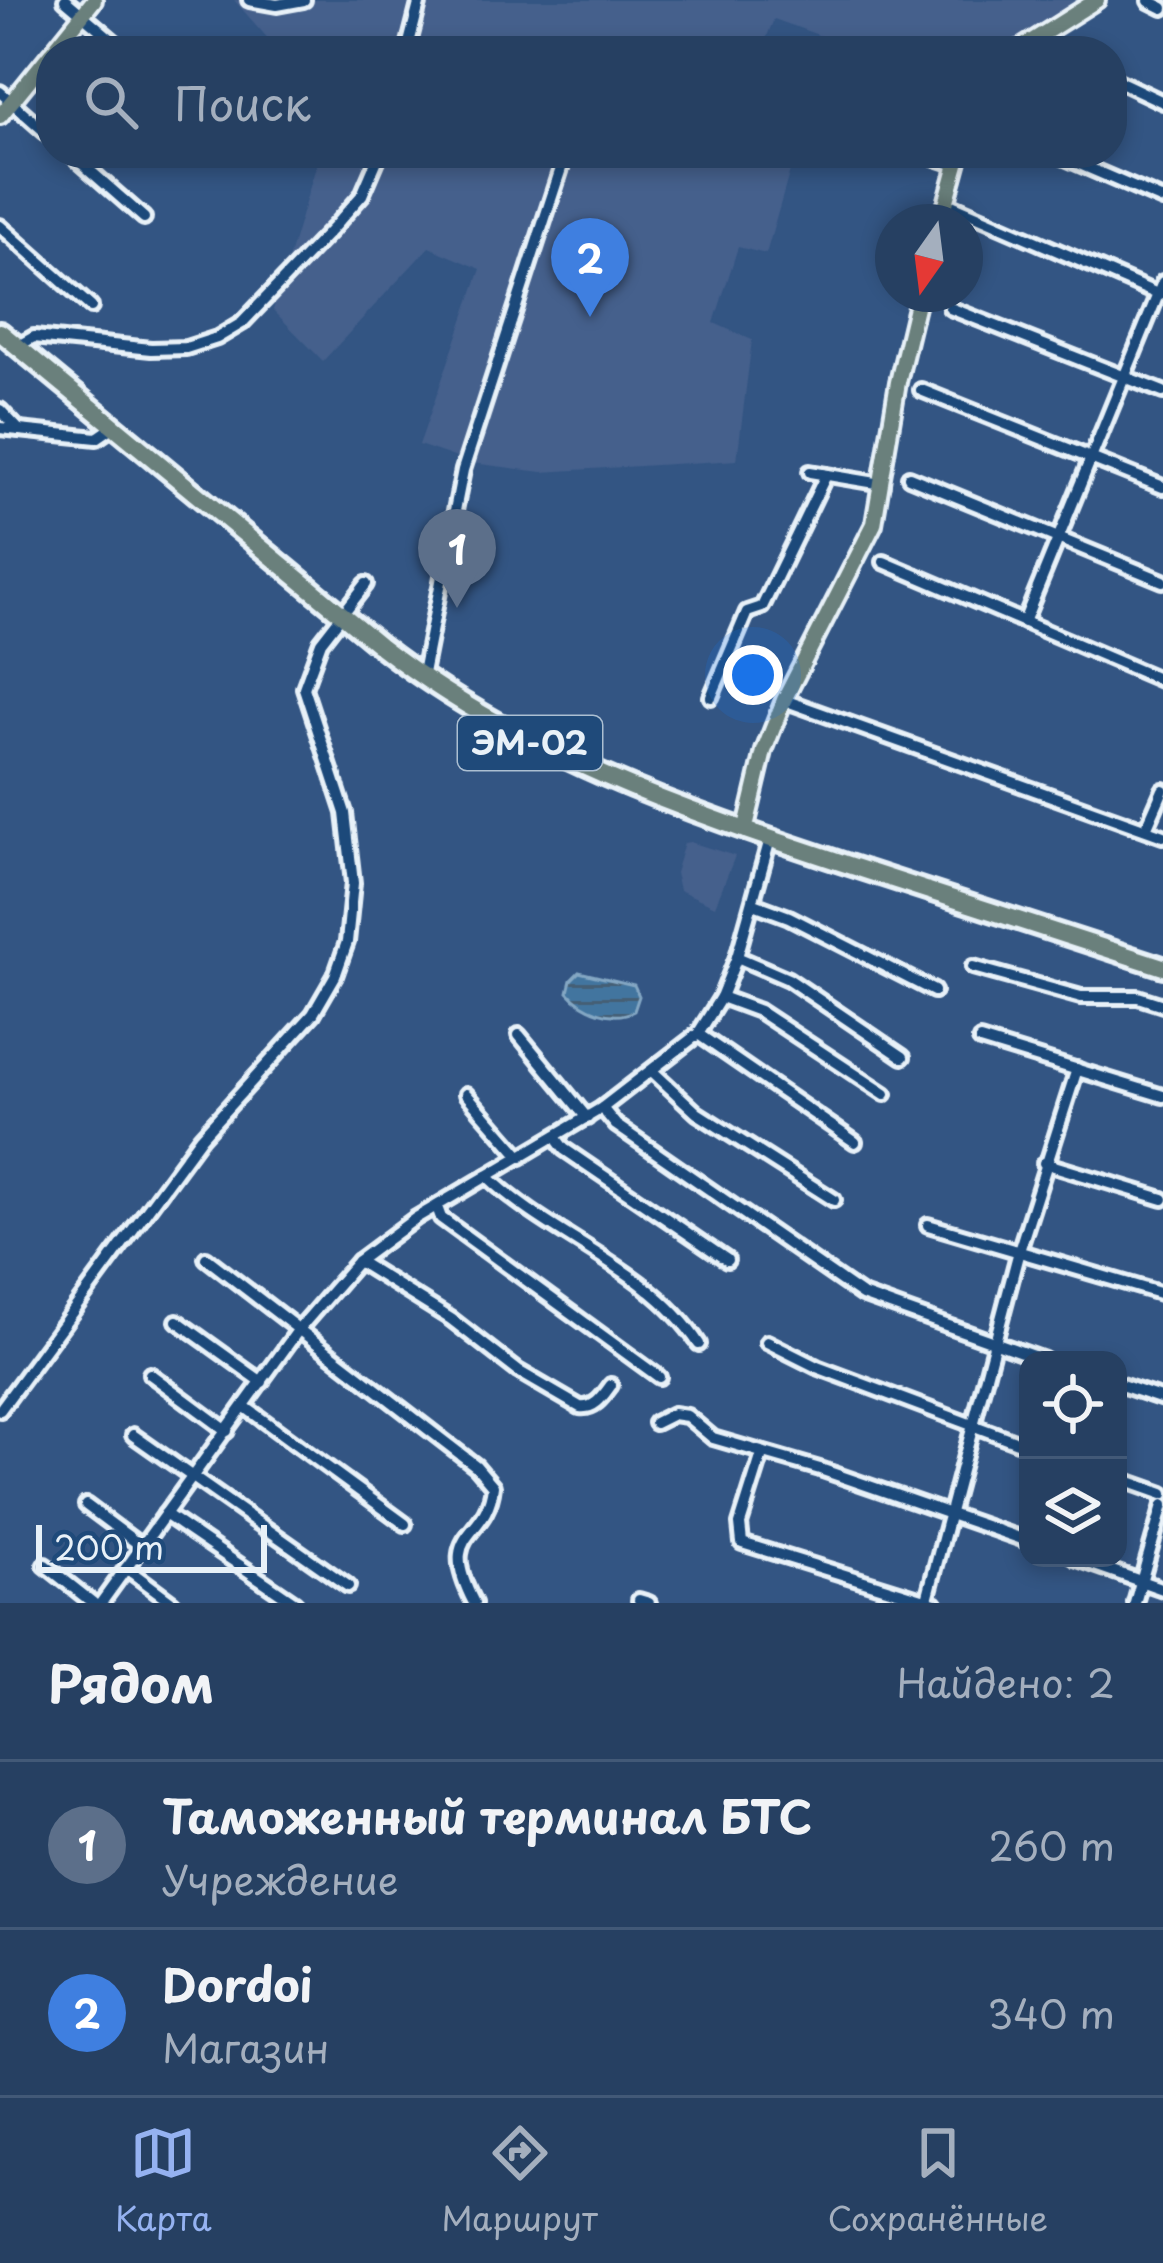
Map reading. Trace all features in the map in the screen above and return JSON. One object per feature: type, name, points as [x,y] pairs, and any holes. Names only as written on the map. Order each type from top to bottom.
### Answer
[{"type":"highway","name":"ЭМ-02","points":[[0,332],[422,678],[528,743],[648,796],[745,831],[1163,967]]},
{"type":"main road","points":[[65,36],[94,0]]},
{"type":"main road","points":[[1040,36],[1097,0]]},
{"type":"main road","points":[[0,116],[6,97],[36,68]]},
{"type":"main road","points":[[947,203],[957,168]]},
{"type":"main road","points":[[745,831],[764,752],[784,700],[874,524],[915,312]]},
{"type":"street","points":[[65,0],[108,36]]},
{"type":"street","points":[[250,0],[277,5],[304,0]]},
{"type":"street","points":[[411,36],[420,0]]},
{"type":"street","points":[[1149,1],[1163,8]]},
{"type":"street","points":[[1127,85],[1163,102]]},
{"type":"street","points":[[6,97],[36,124]]},
{"type":"street","points":[[87,168],[144,218]]},
{"type":"street","points":[[18,346],[34,337],[186,348],[217,338],[242,323],[332,230],[362,195],[374,168]]},
{"type":"street","points":[[422,678],[464,470],[561,168]]},
{"type":"street","points":[[1089,168],[1163,200]]},
{"type":"street","points":[[947,203],[1161,291],[1024,622]]},
{"type":"street","points":[[0,226],[91,307]]},
{"type":"street","points":[[960,312],[1163,392]]},
{"type":"street","points":[[921,390],[1163,487]]},
{"type":"street","points":[[0,410],[19,430]]},
{"type":"street","points":[[0,428],[97,438],[113,427]]},
{"type":"street","points":[[810,472],[881,484]]},
{"type":"street","points":[[711,697],[747,613],[762,607],[826,475]]},
{"type":"street","points":[[909,477],[1163,581]]},
{"type":"street","points":[[884,562],[1163,681]]},
{"type":"street","points":[[0,1410],[176,1169],[313,1014],[335,976],[347,942],[352,883],[344,813],[304,688],[321,641],[366,584]]},
{"type":"street","points":[[784,700],[1163,836]]},
{"type":"street","points":[[1146,829],[1163,790]]},
{"type":"street","points":[[45,1565],[97,1603],[299,1329],[358,1261],[437,1207],[602,1108],[698,1034],[721,997],[737,957],[770,839]]},
{"type":"street","points":[[754,904],[934,991]]},
{"type":"street","points":[[737,957],[788,979],[902,1057]]},
{"type":"street","points":[[973,967],[1081,997],[1138,997],[1163,1005]]},
{"type":"street","points":[[721,997],[759,1011],[885,1094]]},
{"type":"street","points":[[698,1034],[855,1142]]},
{"type":"street","points":[[519,1035],[586,1118]]},
{"type":"street","points":[[980,1040],[1163,1096]]},
{"type":"street","points":[[762,1454],[740,1524],[742,1543],[929,1602],[1019,1251],[1077,1069]]},
{"type":"street","points":[[652,1071],[697,1112],[834,1200]]},
{"type":"street","points":[[466,1094],[521,1157]]},
{"type":"street","points":[[602,1108],[616,1124],[862,1294],[1019,1352]]},
{"type":"street","points":[[555,1137],[564,1149],[727,1260]]},
{"type":"street","points":[[1044,1163],[1163,1199]]},
{"type":"street","points":[[488,1176],[509,1197],[648,1288],[680,1315],[699,1344]]},
{"type":"street","points":[[437,1207],[441,1218],[658,1377]]},
{"type":"street","points":[[928,1225],[1163,1294]]},
{"type":"street","points":[[206,1258],[476,1466],[493,1486],[489,1504],[459,1549],[458,1566],[474,1603]]},
{"type":"street","points":[[358,1261],[451,1319],[518,1371],[580,1407],[600,1400],[611,1385]]},
{"type":"street","points":[[177,1321],[262,1382]]},
{"type":"street","points":[[767,1342],[817,1367],[1019,1443]]},
{"type":"street","points":[[150,1374],[227,1431]]},
{"type":"street","points":[[1127,1387],[1163,1399]]},
{"type":"street","points":[[244,1407],[405,1524]]},
{"type":"street","points":[[655,1424],[673,1414],[687,1416],[713,1438],[820,1469],[1019,1538]]},
{"type":"street","points":[[133,1435],[348,1586]]},
{"type":"street","points":[[1127,1481],[1163,1494]]},
{"type":"street","points":[[86,1505],[141,1546]]},
{"type":"street","points":[[1135,1603],[1163,1505]]},
{"type":"street","points":[[165,1514],[295,1603]]},
{"type":"street","points":[[1100,1567],[1163,1589]]},
{"type":"street","points":[[126,1568],[173,1603]]},
{"type":"shaded area","points":[[234,0],[1086,0],[1027,36],[821,36],[774,19],[767,36],[266,36]]},
{"type":"shaded area","points":[[316,168],[791,168],[766,254],[738,247],[714,323],[752,340],[737,460],[542,472],[472,463],[419,445],[481,269],[429,247],[323,361],[273,310]]},
{"type":"shaded area","points":[[684,843],[735,856],[715,906],[679,890],[675,873]]},
{"type":"shaded area","points":[[579,972],[634,985],[639,996],[634,1011],[608,1015],[582,1004],[568,992]]},
{"type":"place","name":"Dordoi","points":[[590,317]]},
{"type":"place","name":"Таможенный терминал БТС","points":[[457,608]]}]
